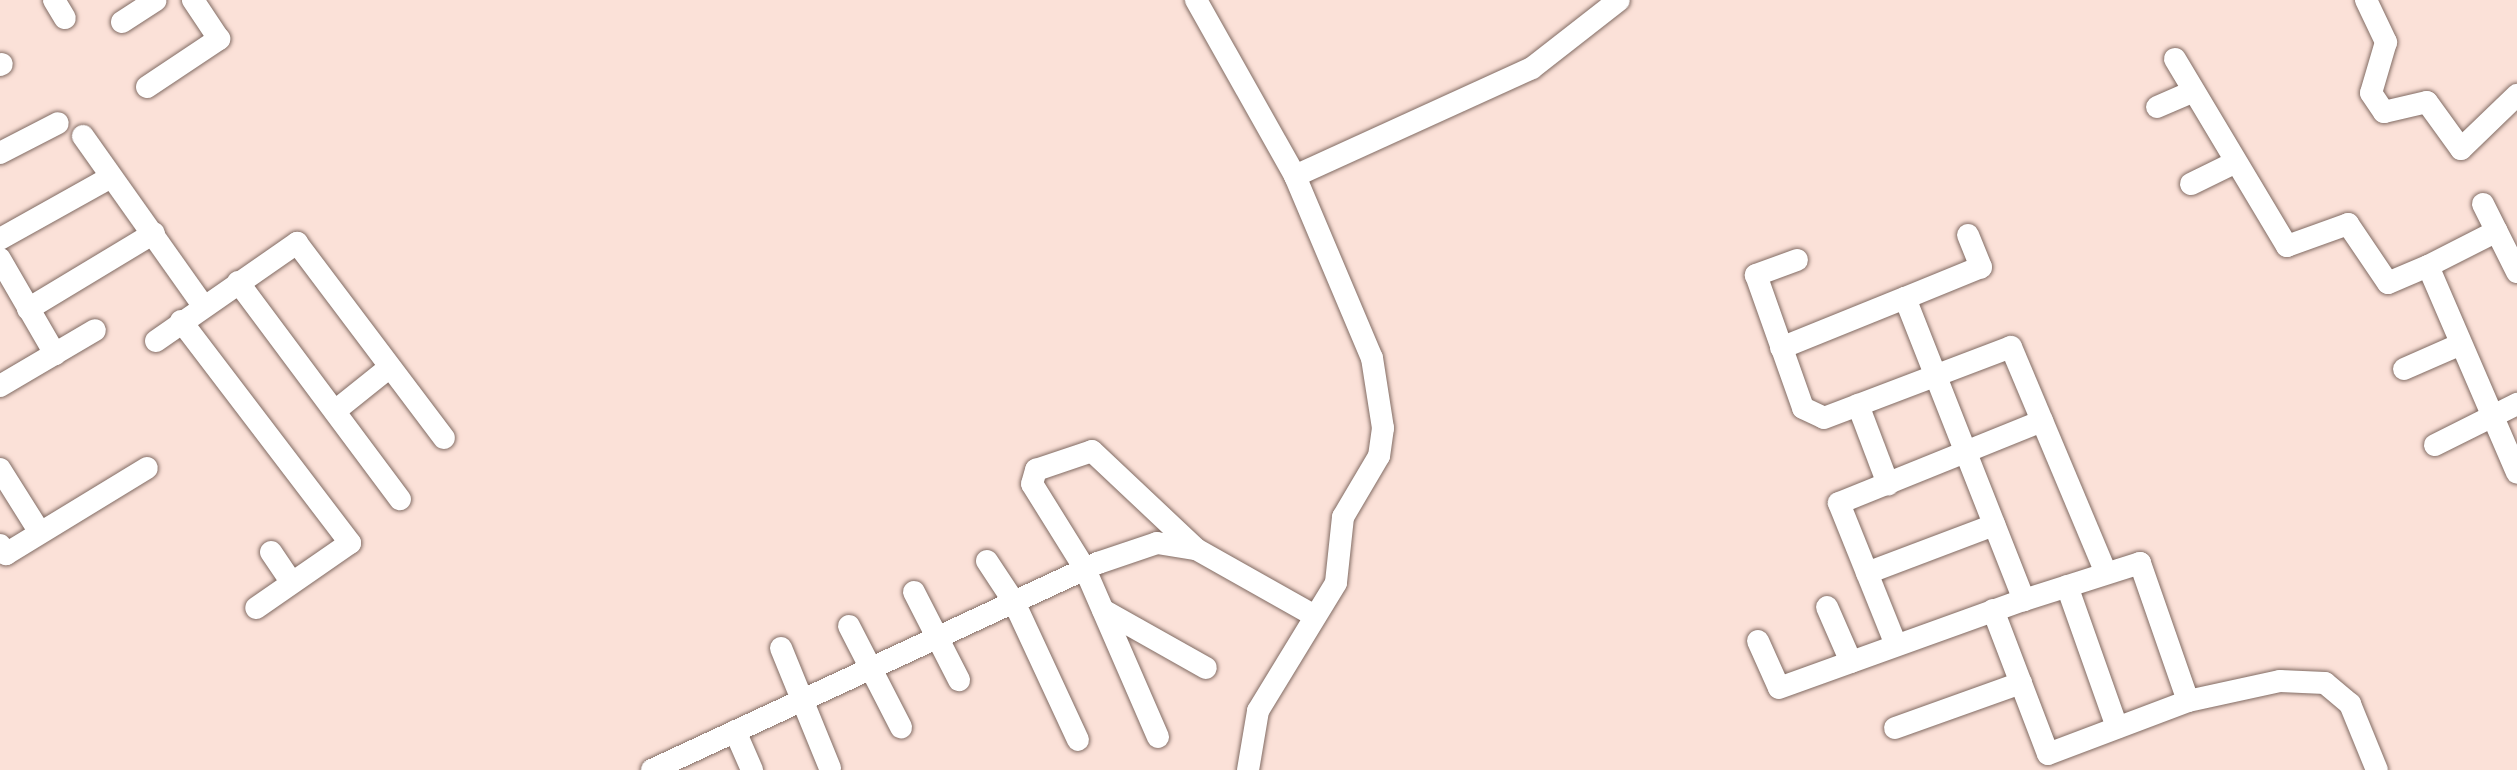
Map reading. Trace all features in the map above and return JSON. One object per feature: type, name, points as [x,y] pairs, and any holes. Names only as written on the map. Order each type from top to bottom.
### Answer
[{"type":"street","points":[[122,22],[156,0]]},
{"type":"street","points":[[147,87],[218,39],[192,0]]},
{"type":"street","points":[[1196,0],[1295,176],[1372,358],[1384,428],[1379,456],[1343,517],[1336,583],[1313,614],[1258,711],[1248,770]]},
{"type":"street","points":[[1295,176],[1532,68],[1619,0]]},
{"type":"street","points":[[2366,0],[2386,42],[2371,92],[2384,112],[2427,102],[2461,149],[2517,96]]},
{"type":"street","points":[[2175,59],[2286,246],[2348,224],[2388,282],[2498,231]]},
{"type":"street","points":[[2157,107],[2194,92]]},
{"type":"street","points":[[0,153],[58,123]]},
{"type":"street","points":[[83,136],[202,304]]},
{"type":"street","points":[[2191,184],[2236,162]]},
{"type":"street","points":[[0,239],[111,177]]},
{"type":"street","points":[[2483,204],[2517,272]]},
{"type":"street","points":[[28,309],[154,233]]},
{"type":"street","points":[[1780,348],[1981,267],[1968,235]]},
{"type":"street","points":[[156,341],[202,304],[297,242],[444,438]]},
{"type":"street","points":[[0,260],[55,354]]},
{"type":"street","points":[[1798,260],[1756,275],[1804,408],[1824,418],[2011,347],[2106,574]]},
{"type":"street","points":[[2428,266],[2517,473]]},
{"type":"street","points":[[238,282],[400,498]]},
{"type":"street","points":[[1905,298],[2024,600]]},
{"type":"street","points":[[181,321],[350,543],[256,608]]},
{"type":"street","points":[[0,386],[95,330]]},
{"type":"street","points":[[2404,369],[2462,344]]},
{"type":"street","points":[[335,411],[390,367]]},
{"type":"street","points":[[2435,445],[2517,404]]},
{"type":"street","points":[[1858,405],[1888,484]]},
{"type":"street","points":[[1896,644],[1839,503],[2042,421]]},
{"type":"street","points":[[1158,737],[1085,569],[1032,484],[1036,470],[1084,449],[1196,549],[1313,614]]},
{"type":"street","points":[[0,544],[6,554],[147,468]]},
{"type":"street","points":[[0,470],[39,531]]},
{"type":"street","points":[[1867,573],[1994,525]]},
{"type":"street","points":[[661,768],[802,698],[1085,569],[1157,543],[1196,549]]},
{"type":"street","points":[[270,552],[292,583]]},
{"type":"street","points":[[987,561],[1014,602],[1078,740]]},
{"type":"street","points":[[1758,641],[1779,688],[1993,610],[2140,563],[2188,701]]},
{"type":"street","points":[[2067,586],[2117,727]]},
{"type":"street","points":[[914,592],[959,680]]},
{"type":"street","points":[[1826,607],[1850,662]]},
{"type":"street","points":[[1102,610],[1206,668]]},
{"type":"street","points":[[1993,610],[2048,754],[2188,701],[2280,681],[2325,682],[2350,704],[2377,770]]},
{"type":"street","points":[[850,626],[901,727]]},
{"type":"street","points":[[782,648],[830,768]]},
{"type":"street","points":[[1895,728],[2021,683]]},
{"type":"street","points":[[735,731],[752,770]]}]
